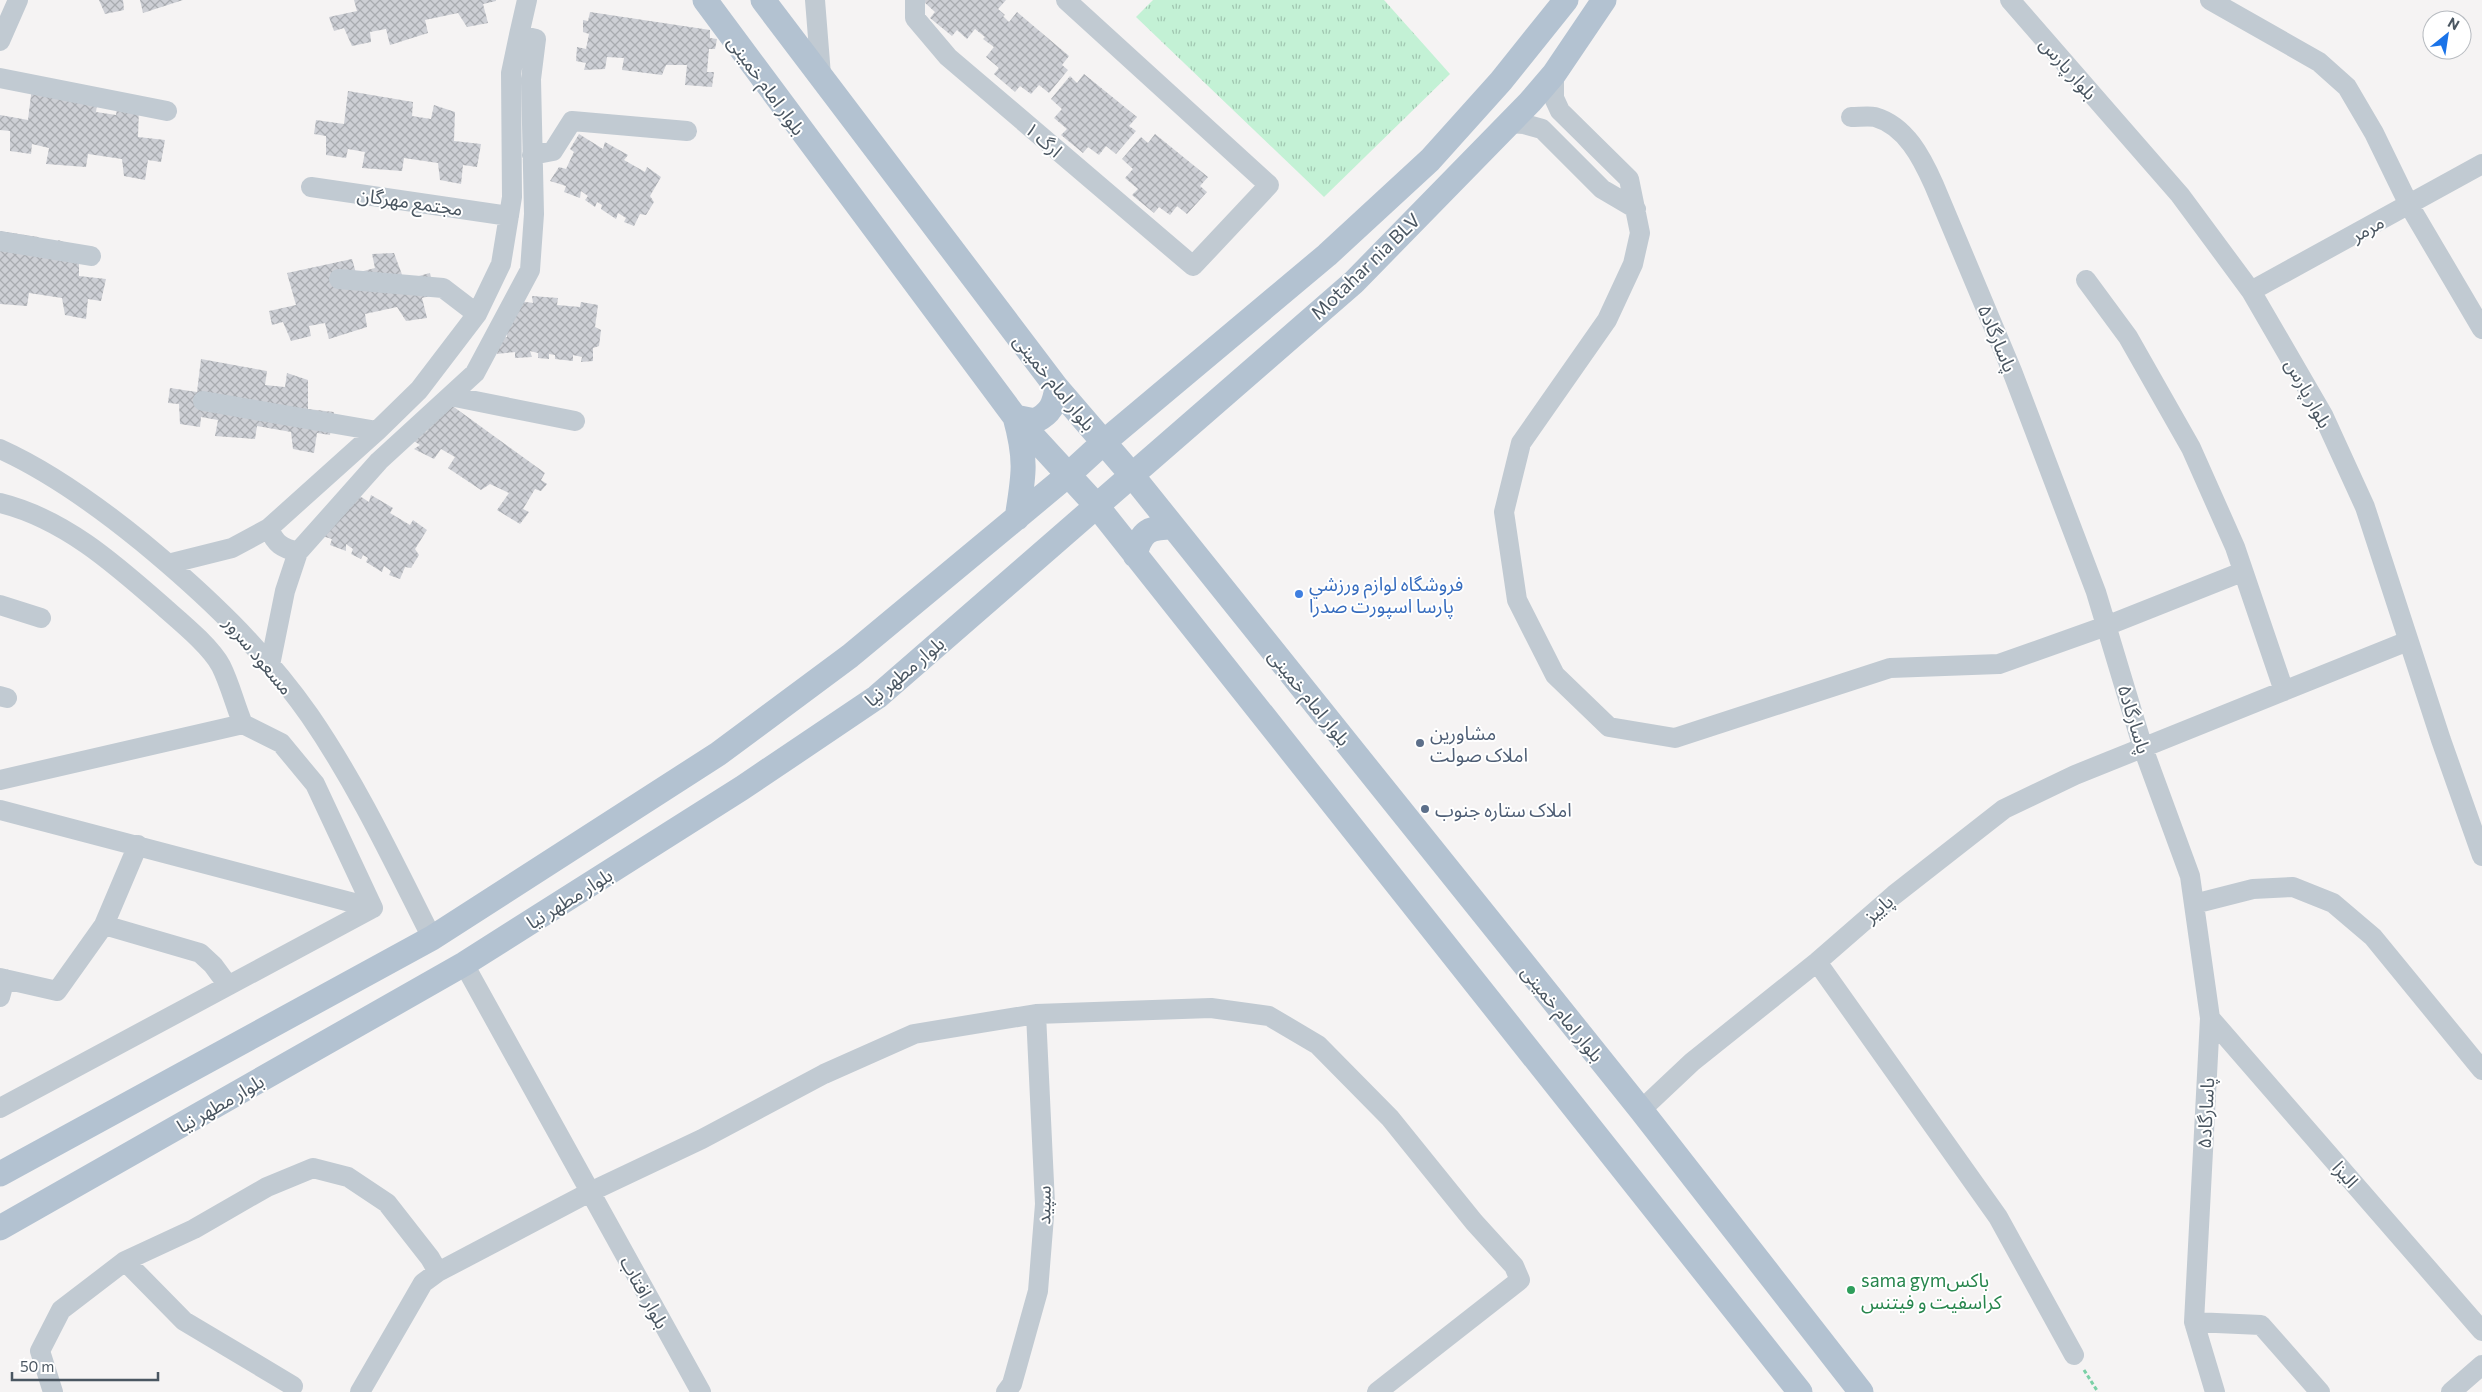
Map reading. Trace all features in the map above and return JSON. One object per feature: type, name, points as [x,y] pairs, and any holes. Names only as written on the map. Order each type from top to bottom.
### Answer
[{"type":"main road","name":"بلوار امام خمینی","points":[[705,0],[1015,416],[1096,506],[1800,1392]]},
{"type":"main road","name":"بلوار امام خمینی","points":[[763,0],[1057,388],[1131,474],[1641,1110],[1861,1392]]},
{"type":"main road","name":"Motahar nia BLV","points":[[1068,476],[1104,442],[1327,255],[1430,160],[1501,81],[1566,0]]},
{"type":"main road","name":"Motahar nia BLV","points":[[1096,506],[1354,282],[1507,123],[1530,102],[1554,74],[1604,0]]},
{"type":"main road","points":[[1501,81],[1530,102]]},
{"type":"main road","points":[[1017,518],[1025,464],[1023,446],[1015,416],[1035,421],[1045,416],[1054,407],[1057,388]]},
{"type":"main road","points":[[0,1174],[432,938],[718,754],[850,656],[1068,476]]},
{"type":"main road","name":"بلوار مطهر نیا","points":[[0,1228],[464,964],[742,788],[878,697],[1096,506]]},
{"type":"main road","points":[[1135,555],[1139,540],[1146,532],[1159,527],[1173,527]]},
{"type":"street","points":[[0,41],[18,0]]},
{"type":"street","points":[[168,564],[232,548],[269,528],[377,431],[419,390],[477,314],[501,264],[509,216],[512,197],[511,73],[527,0]]},
{"type":"street","points":[[815,0],[821,75]]},
{"type":"street","name":"ارگ ۱","points":[[915,0],[915,18],[948,57],[1193,266],[1269,184],[1066,0]]},
{"type":"street","name":"بلوار پارس","points":[[2010,0],[2180,195],[2251,291],[2323,415],[2365,507],[2408,641],[2482,856]]},
{"type":"street","points":[[2210,0],[2319,62],[2347,87],[2374,133],[2409,204],[2482,329]]},
{"type":"street","points":[[270,665],[285,591],[298,552],[379,461],[475,373],[530,270],[534,214],[531,79],[536,39],[518,35]]},
{"type":"street","points":[[1554,74],[1554,98],[1560,111],[1629,179],[1640,233],[1633,264],[1607,320],[1521,444],[1504,512],[1518,600],[1555,675],[1609,727],[1675,738],[1890,668],[1999,664],[2106,626],[2242,572]]},
{"type":"street","points":[[0,78],[167,111]]},
{"type":"street","name":"پاسارگاد۵","points":[[1851,117],[1875,117],[1901,132],[1921,156],[2012,371],[2096,592],[2143,748],[2190,876],[2210,1018],[2194,1322],[2214,1392]]},
{"type":"street","points":[[532,155],[554,151],[572,121],[687,131]]},
{"type":"street","points":[[1507,123],[1524,124],[1542,129],[1602,189],[1636,209]]},
{"type":"street","name":"مرمر","points":[[2251,291],[2482,164]]},
{"type":"street","name":"مجتمع مهرگان","points":[[311,187],[509,216]]},
{"type":"street","points":[[0,241],[91,256]]},
{"type":"street","points":[[339,279],[443,288],[477,314]]},
{"type":"street","points":[[2086,280],[2128,337],[2191,448],[2235,547],[2284,691]]},
{"type":"street","points":[[450,396],[575,421]]},
{"type":"street","points":[[203,401],[377,431]]},
{"type":"street","name":"مسعود سرور","points":[[0,449],[66,486],[118,523],[225,614],[270,665],[310,716],[362,800],[432,938]]},
{"type":"street","points":[[0,503],[23,509],[72,534],[115,564],[188,629],[220,666],[242,724]]},
{"type":"street","points":[[269,528],[274,540],[283,548],[298,552]]},
{"type":"street","points":[[0,605],[41,618]]},
{"type":"street","name":"پاییز","points":[[1641,1110],[1692,1062],[1817,962],[1894,894],[2004,809],[2075,775],[2408,641]]},
{"type":"street","points":[[0,780],[242,724],[282,743],[316,784],[373,908]]},
{"type":"street","points":[[0,810],[138,844],[373,908]]},
{"type":"street","points":[[2,985],[57,991],[104,925],[138,844]]},
{"type":"street","points":[[2194,904],[2253,889],[2294,887],[2333,903],[2373,937],[2482,1070]]},
{"type":"street","points":[[0,1108],[227,984],[373,908]]},
{"type":"street","points":[[104,925],[200,953],[213,965],[227,984]]},
{"type":"street","points":[[1817,962],[1998,1217],[2074,1354]]},
{"type":"street","name":"بلوار افتاب","points":[[464,964],[701,1392]]},
{"type":"street","points":[[360,1392],[423,1284],[438,1272],[590,1192],[702,1139],[824,1074],[914,1034],[1036,1014],[1211,1008],[1270,1016],[1318,1045],[1390,1118],[1474,1222],[1514,1266],[1520,1280],[1377,1392]]},
{"type":"street","name":"سپید","points":[[1006,1392],[1012,1384],[1038,1291],[1046,1204],[1036,1014]]},
{"type":"street","name":"الیزا","points":[[2210,1018],[2482,1331]]},
{"type":"street","points":[[53,1392],[40,1351],[61,1310],[125,1262],[194,1229],[267,1187],[313,1168],[348,1178],[387,1204],[430,1258],[438,1272]]},
{"type":"street","points":[[125,1262],[184,1321],[293,1386]]},
{"type":"street","points":[[2194,1322],[2261,1325],[2320,1392]]},
{"type":"street","points":[[2450,1392],[2482,1365]]},
{"type":"path","points":[[2074,1354],[2098,1392]]},
{"type":"green space","points":[[1153,0],[1384,0],[1450,74],[1324,197],[1136,17]]},
{"type":"building","points":[[99,0],[123,0],[124,10],[105,14]]},
{"type":"building","points":[[140,0],[183,0],[143,13]]},
{"type":"building","points":[[354,0],[496,1],[483,4],[488,23],[467,27],[458,13],[425,20],[428,33],[390,45],[386,29],[370,32],[371,42],[352,46],[344,28],[334,31],[329,17],[357,11]]},
{"type":"building","points":[[924,0],[1006,0],[998,9],[1005,15],[1003,16],[1009,22],[1017,12],[1069,56],[1062,65],[1068,70],[1049,93],[1039,85],[1031,94],[1020,86],[1015,92],[994,74],[999,68],[986,57],[994,47],[983,39],[985,37],[975,29],[967,39],[957,30],[952,36],[930,18],[935,12]]},
{"type":"building","points":[[590,12],[710,30],[710,38],[717,39],[715,49],[709,49],[707,72],[714,72],[712,87],[685,85],[687,65],[666,65],[662,75],[622,70],[624,58],[607,57],[605,69],[584,70],[586,63],[576,61],[577,47],[586,49],[589,34],[583,32],[583,20],[588,21]]},
{"type":"building","points":[[1084,74],[1137,117],[1129,126],[1136,131],[1116,154],[1106,146],[1099,155],[1088,147],[1083,153],[1061,135],[1067,129],[1054,118],[1062,109],[1051,99],[1070,76],[1077,83]]},
{"type":"building","points":[[32,87],[98,98],[96,112],[116,115],[118,101],[139,108],[138,137],[165,140],[161,162],[148,160],[145,180],[124,176],[122,159],[88,154],[86,167],[46,164],[49,148],[32,144],[31,154],[10,151],[10,131],[0,130],[0,115],[28,120]]},
{"type":"building","points":[[348,91],[413,102],[412,116],[431,119],[434,105],[455,112],[454,141],[481,144],[477,167],[463,165],[461,184],[440,180],[438,163],[404,158],[402,171],[362,168],[365,152],[348,149],[346,158],[326,155],[326,136],[314,134],[316,120],[344,124]]},
{"type":"building","points":[[579,134],[603,149],[605,142],[628,155],[624,160],[645,172],[647,167],[661,177],[650,196],[654,202],[646,215],[640,214],[634,226],[624,222],[626,218],[618,213],[616,219],[601,209],[602,205],[597,202],[595,207],[585,200],[588,196],[581,191],[580,198],[564,192],[566,186],[550,181],[559,167],[566,169],[574,152],[570,149]]},
{"type":"building","points":[[1155,134],[1208,177],[1200,186],[1207,192],[1187,214],[1177,206],[1170,215],[1159,207],[1154,213],[1132,195],[1138,189],[1125,178],[1133,169],[1122,159],[1141,137],[1148,143]]},
{"type":"building","points":[[0,231],[38,237],[56,254],[58,240],[79,247],[79,276],[106,279],[101,301],[88,299],[86,319],[65,315],[62,298],[29,293],[27,306],[0,304]]},
{"type":"building","points":[[394,253],[404,280],[430,273],[435,295],[422,298],[427,318],[406,321],[397,307],[365,314],[367,327],[329,339],[325,323],[309,326],[311,336],[291,341],[283,322],[272,325],[269,311],[296,305],[287,273],[352,259],[356,273],[375,268],[372,254]]},
{"type":"building","points":[[532,296],[558,298],[557,305],[580,307],[581,302],[598,305],[595,327],[601,330],[599,346],[593,348],[593,361],[581,362],[582,357],[573,355],[573,361],[555,359],[555,355],[549,354],[549,359],[538,358],[538,353],[530,351],[532,357],[515,358],[515,352],[497,354],[500,338],[507,337],[504,299],[533,303]]},
{"type":"building","points":[[201,359],[267,371],[265,385],[285,387],[287,373],[308,380],[308,409],[334,412],[330,435],[317,433],[314,453],[293,449],[291,432],[257,426],[255,439],[215,436],[218,420],[201,417],[200,427],[180,424],[179,404],[168,403],[170,388],[197,392]]},
{"type":"building","points":[[447,402],[545,473],[541,480],[547,484],[541,491],[535,489],[523,509],[529,512],[520,524],[497,510],[509,493],[490,484],[481,490],[448,468],[455,457],[441,449],[434,459],[414,449],[420,445],[411,439],[419,427],[426,432]]},
{"type":"building","points":[[344,486],[369,502],[371,495],[393,508],[390,513],[410,525],[413,520],[427,530],[415,549],[419,555],[411,568],[405,567],[400,579],[389,575],[391,571],[384,566],[382,572],[366,562],[368,558],[363,555],[361,559],[351,554],[353,549],[346,544],[346,551],[330,545],[332,539],[315,534]]},
{"type":"place","name":"فروشگاه لوازم ورزشي پارسا اسپورت صدرا","points":[[1299,594]]},
{"type":"place","name":"مشاورین املاک صولت","points":[[1420,743]]},
{"type":"place","name":"املاک ستاره جنوب","points":[[1425,809]]},
{"type":"place","name":"sama gymباکس کراسفیت و فیتنس","points":[[1851,1290]]}]
